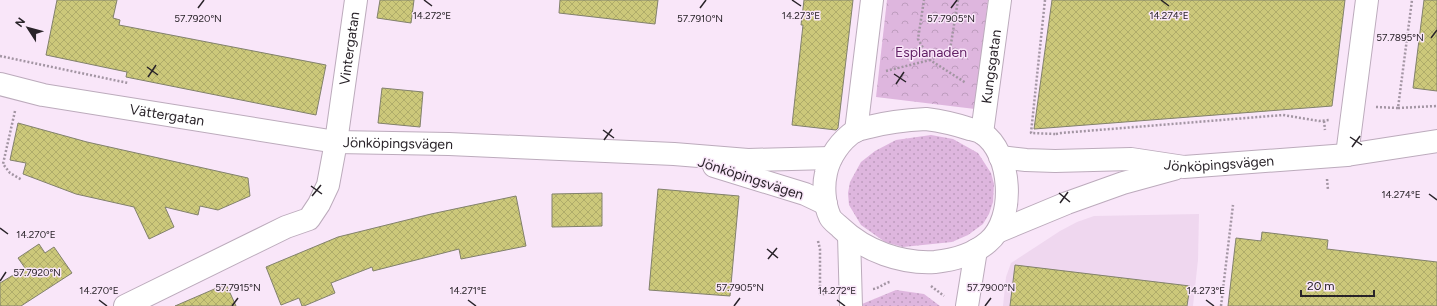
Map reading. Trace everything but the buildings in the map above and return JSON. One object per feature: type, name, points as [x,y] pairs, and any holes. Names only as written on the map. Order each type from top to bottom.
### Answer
[{"type":"street","name":"Vintergatan","points":[[336,142],[356,0]]},
{"type":"street","points":[[856,131],[872,0]]},
{"type":"street","name":"Kungsgatan","points":[[982,133],[1000,0]]},
{"type":"street","points":[[1347,155],[1367,0]]},
{"type":"street","name":"Vättergatan","points":[[10,87],[51,96],[336,142]]},
{"type":"street","points":[[926,119],[949,122],[982,133],[990,141],[1004,164],[1007,177],[1008,195],[1004,214],[997,232],[989,241],[976,250],[954,259],[935,262],[888,256],[866,247],[849,236],[831,218],[826,204],[825,180],[827,168],[831,158],[847,138],[856,131],[882,123],[926,119]]},
{"type":"street","name":"Jönköpingsvägen","points":[[1000,157],[1055,161],[1131,159],[1184,167],[1347,155],[1437,140]]},
{"type":"street","name":"Jönköpingsvägen","points":[[125,306],[286,227],[309,219],[319,204],[328,185],[336,142],[449,144],[674,154],[748,160],[831,158]]},
{"type":"street","name":"Jönköpingsvägen","points":[[674,154],[805,194],[826,204]]},
{"type":"street","points":[[997,232],[1067,203],[1123,183],[1184,167]]},
{"type":"street","points":[[849,236],[851,299]]},
{"type":"street","points":[[967,304],[976,250]]},
{"type":"path","points":[[924,0],[918,39],[930,60],[987,96]]},
{"type":"path","points":[[862,78],[930,60],[950,50],[958,0]]},
{"type":"path","points":[[1044,0],[1031,133],[1056,134],[1061,132],[1283,115],[1327,121],[1331,119],[1338,110],[1339,104],[1398,108],[1437,106]]},
{"type":"path","points":[[1398,108],[1412,0]]},
{"type":"path","points":[[10,87],[3,164],[10,173],[22,180]]},
{"type":"path","points":[[1055,161],[1056,134]]},
{"type":"path","points":[[1221,306],[1233,205]]},
{"type":"path","points":[[851,299],[864,292],[893,281]]},
{"type":"path","points":[[929,285],[942,295],[967,304]]},
{"type":"shaded area","points":[[1199,214],[1198,260],[1193,306],[1003,306],[1006,277],[1011,263],[1060,231],[1077,222],[1094,216]]},
{"type":"green space","name":"Esplanaden","points":[[887,0],[988,0],[975,109],[876,97]]},
{"type":"green space","points":[[931,135],[953,139],[978,153],[991,173],[994,184],[993,202],[989,214],[983,224],[968,235],[952,242],[903,247],[885,242],[861,225],[849,205],[848,193],[850,182],[861,162],[875,151],[896,140]]},
{"type":"green space","points":[[896,290],[924,294],[940,306],[862,306],[862,304]]}]
